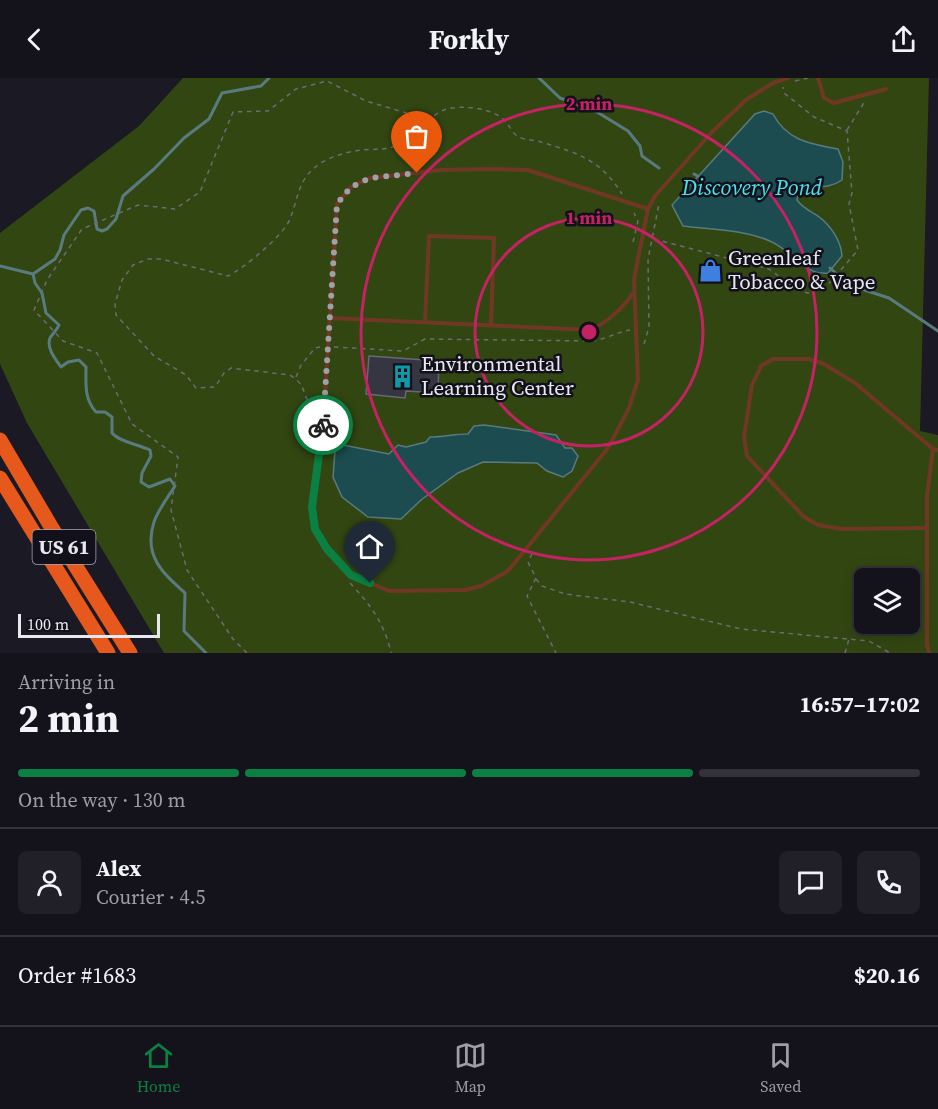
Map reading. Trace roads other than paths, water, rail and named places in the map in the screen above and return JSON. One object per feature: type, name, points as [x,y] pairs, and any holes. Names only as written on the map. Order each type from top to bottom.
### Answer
[{"type":"highway","name":"US 61","points":[[0,440],[130,653]]},
{"type":"highway","name":"US 61","points":[[0,478],[108,653]]},
{"type":"lane","points":[[648,209],[528,170],[441,170],[370,178],[351,187],[337,204],[322,425],[312,507],[315,529],[327,549],[351,575],[389,591],[466,590],[481,586],[508,571],[608,448],[629,408],[638,380],[634,279],[648,209],[655,196],[719,126],[756,92],[788,78]]},
{"type":"lane","points":[[818,78],[824,98],[834,103],[886,89]]},
{"type":"lane","points":[[425,322],[429,236],[494,238],[491,325]]},
{"type":"lane","points":[[329,318],[591,330],[608,321],[624,306],[634,292]]},
{"type":"lane","points":[[926,528],[842,529],[818,525],[804,517],[747,456],[744,437],[752,385],[761,366],[773,359],[809,359],[824,364],[855,383],[935,449],[927,495],[926,528],[927,645],[929,653]]},
{"type":"water","name":"Discovery Pond","points":[[764,111],[773,114],[785,130],[793,136],[838,149],[843,162],[842,180],[831,185],[799,189],[797,200],[803,207],[824,221],[838,242],[842,256],[828,273],[812,271],[779,246],[762,238],[739,232],[683,226],[672,205],[755,114]]},
{"type":"water","points":[[484,425],[556,435],[565,448],[572,448],[578,456],[572,471],[563,477],[547,471],[537,463],[483,462],[458,473],[421,500],[401,519],[368,517],[342,497],[333,477],[335,451],[343,445],[389,454],[398,445],[406,447],[426,442],[430,437],[468,434],[474,426]]},
{"type":"waterway","points":[[33,274],[55,259],[64,235],[81,210],[88,208],[94,211],[97,229],[102,231],[107,229],[116,219],[123,196],[184,138],[209,119],[222,93],[261,86],[269,78]]},
{"type":"waterway","points":[[539,78],[560,98],[597,112],[628,131],[640,146],[642,156],[659,168]]},
{"type":"waterway","points":[[694,174],[701,178]]},
{"type":"waterway","points":[[0,266],[33,274]]},
{"type":"waterway","points":[[830,268],[849,285],[889,298],[938,331]]},
{"type":"waterway","points":[[33,274],[35,283],[42,293],[46,313],[59,325],[49,342],[50,350],[61,367],[68,362],[79,360],[86,367],[86,391],[89,402],[96,412],[105,412],[112,417],[112,433],[124,441],[150,450],[151,456],[142,473],[141,482],[149,487],[170,479],[175,486],[156,517],[151,534],[151,545],[157,563],[185,593],[184,631],[206,653]]},
{"type":"place","name":"Greenleaf Tobacco & Vape","points":[[710,270]]},
{"type":"place","name":"Environmental Learning Center","points":[[403,376]]}]
